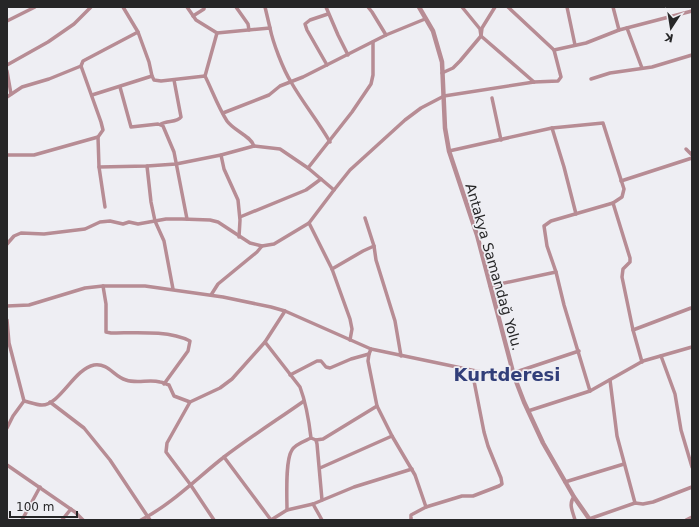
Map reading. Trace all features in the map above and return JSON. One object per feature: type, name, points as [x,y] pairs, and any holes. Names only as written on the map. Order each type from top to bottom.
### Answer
[{"type":"street","points":[[7,21],[35,7]]},
{"type":"street","points":[[7,64],[48,42],[74,24],[91,7]]},
{"type":"street","points":[[123,7],[138,32],[154,80],[174,80],[205,76]]},
{"type":"street","points":[[187,7],[196,20],[217,33],[270,28]]},
{"type":"street","points":[[193,16],[204,9],[204,7]]},
{"type":"street","points":[[236,7],[248,24],[249,30]]},
{"type":"street","points":[[265,7],[272,40],[290,81],[322,127],[330,142]]},
{"type":"street","points":[[326,7],[348,55]]},
{"type":"street","points":[[368,7],[386,35]]},
{"type":"street","name":"Antakya Samandağ Yolu.","points":[[419,7],[433,31],[442,62],[449,151],[477,235],[513,374],[543,443],[589,520]]},
{"type":"street","points":[[462,7],[480,29],[481,36],[534,82]]},
{"type":"street","points":[[442,73],[453,68],[481,36],[482,28],[495,7]]},
{"type":"street","points":[[7,244],[14,236],[21,233],[44,234],[85,229],[100,222],[110,221],[123,224],[129,222],[138,224],[166,219],[187,219],[210,220],[218,222],[250,243],[262,246],[274,244],[309,223],[350,170],[405,120],[421,108],[444,96],[534,82],[558,81],[561,76],[554,50],[508,7]]},
{"type":"street","points":[[567,7],[576,44]]},
{"type":"street","points":[[612,7],[619,30]]},
{"type":"street","points":[[554,50],[586,43],[619,30],[692,11]]},
{"type":"street","points":[[327,65],[305,24],[310,20],[328,14]]},
{"type":"street","points":[[223,113],[269,95],[280,86],[290,81],[303,77],[386,35],[425,19]]},
{"type":"street","points":[[627,28],[642,68]]},
{"type":"street","points":[[7,97],[22,87],[81,66],[83,61],[138,32]]},
{"type":"street","points":[[217,33],[205,76],[227,121],[252,142],[254,146]]},
{"type":"street","points":[[308,168],[330,142],[371,84],[373,75],[373,42]]},
{"type":"street","points":[[591,79],[610,73],[652,67],[692,55]]},
{"type":"street","points":[[81,66],[102,122],[103,130],[98,137],[99,167],[105,207]]},
{"type":"street","points":[[7,71],[11,94]]},
{"type":"street","points":[[92,95],[152,76]]},
{"type":"street","points":[[120,86],[131,127],[133,128],[179,120],[182,117],[174,80]]},
{"type":"street","points":[[492,98],[501,140]]},
{"type":"street","points":[[449,151],[552,128],[603,123],[624,189],[622,197],[613,203],[551,221],[544,226],[547,246],[556,272],[564,305],[590,391]]},
{"type":"street","points":[[161,124],[173,147],[187,219]]},
{"type":"street","points":[[552,128],[576,214]]},
{"type":"street","points":[[7,155],[34,155],[98,137]]},
{"type":"street","points":[[99,167],[176,164],[221,155],[254,146],[280,149],[308,168],[334,190]]},
{"type":"street","points":[[686,148],[692,155]]},
{"type":"street","points":[[221,155],[227,175],[237,196],[240,217],[239,237]]},
{"type":"street","points":[[621,180],[692,158]]},
{"type":"street","points":[[147,166],[151,202],[156,221],[164,241],[173,289]]},
{"type":"street","points":[[240,217],[306,190],[321,179]]},
{"type":"street","points":[[613,203],[630,258],[630,262],[623,269],[622,277],[633,330],[642,362]]},
{"type":"street","points":[[365,218],[395,321],[401,356]]},
{"type":"street","points":[[309,223],[332,269],[350,319],[352,329],[350,340]]},
{"type":"street","points":[[211,295],[218,284],[257,252],[262,246]]},
{"type":"street","points":[[332,269],[374,246]]},
{"type":"street","points":[[490,286],[556,272]]},
{"type":"street","points":[[7,306],[28,305],[85,288],[103,286],[145,286],[173,289],[211,295],[285,311],[371,349],[503,376],[513,374],[579,351]]},
{"type":"street","points":[[103,286],[106,304],[106,332],[158,334],[183,338],[190,341],[188,351],[164,384]]},
{"type":"street","points":[[633,330],[691,308]]},
{"type":"street","points":[[214,520],[166,452],[167,443],[190,402],[220,388],[232,379],[265,342],[285,311]]},
{"type":"street","points":[[7,322],[9,343],[24,400],[7,428]]},
{"type":"street","points":[[265,342],[300,387],[309,420],[311,438]]},
{"type":"street","points":[[528,411],[590,391],[642,362],[692,347]]},
{"type":"street","points":[[371,349],[368,362],[377,406],[392,436],[412,469],[426,507]]},
{"type":"street","points":[[290,375],[317,361],[321,361],[327,368],[330,368],[351,359],[369,354]]},
{"type":"street","points":[[660,356],[675,394],[681,430],[692,467]]},
{"type":"street","points":[[24,400],[42,405],[50,402],[58,396],[85,368],[95,365],[107,366],[116,375],[127,380],[160,382],[169,385],[174,396],[190,402]]},
{"type":"street","points":[[411,520],[411,515],[426,507],[462,496],[473,496],[502,484],[484,432],[474,381],[476,371]]},
{"type":"street","points":[[610,380],[617,436],[635,503]]},
{"type":"street","points":[[141,520],[149,518],[265,426],[304,401]]},
{"type":"street","points":[[50,402],[84,428],[110,460],[149,518]]},
{"type":"street","points":[[287,510],[287,474],[291,450],[311,438],[316,440],[323,439],[377,406]]},
{"type":"street","points":[[320,468],[392,436]]},
{"type":"street","points":[[316,440],[322,500]]},
{"type":"street","points":[[224,457],[271,520],[287,510],[313,504],[354,487],[412,469]]},
{"type":"street","points":[[566,482],[624,464]]},
{"type":"street","points":[[7,465],[71,509],[83,520]]},
{"type":"street","points":[[589,520],[635,503],[643,504],[653,502],[692,487]]},
{"type":"street","points":[[22,520],[40,488]]},
{"type":"street","points":[[574,497],[571,502],[571,507],[575,520]]},
{"type":"street","points":[[313,504],[322,520]]},
{"type":"street","points":[[62,520],[71,509]]},
{"type":"street","points":[[686,520],[692,517]]},
{"type":"district","name":"Kurtderesi","points":[[507,374]]}]
